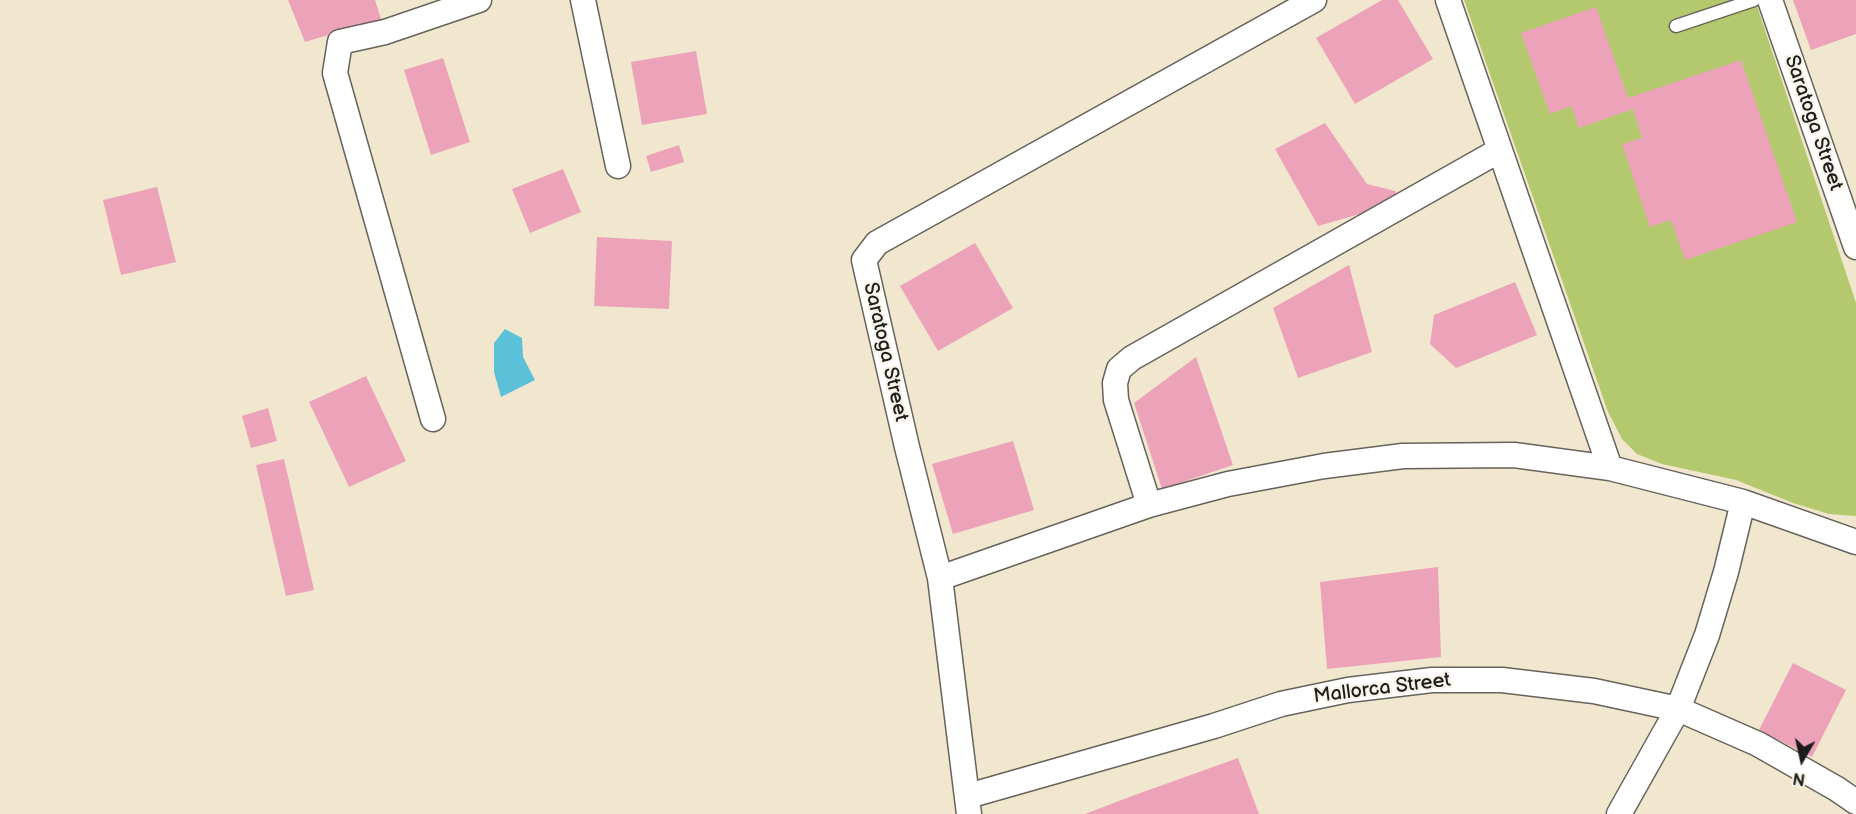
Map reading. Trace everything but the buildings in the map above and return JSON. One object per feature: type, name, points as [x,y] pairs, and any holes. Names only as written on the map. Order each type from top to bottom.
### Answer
[{"type":"street","points":[[434,419],[335,73],[340,42],[385,32],[479,0]]},
{"type":"street","points":[[583,0],[618,166]]},
{"type":"street","name":"Saratoga Street","points":[[969,805],[940,578],[864,260],[877,243],[1314,0]]},
{"type":"street","points":[[1448,0],[1610,468]]},
{"type":"street","name":"Saratoga Street","points":[[1770,0],[1856,247]]},
{"type":"street","points":[[1149,505],[1116,400],[1115,383],[1119,369],[1132,358],[1500,150]]},
{"type":"street","points":[[940,578],[1149,505],[1228,484],[1313,468],[1403,456],[1514,455],[1610,468],[1743,501],[1856,542]]},
{"type":"street","points":[[1619,814],[1678,709],[1707,635],[1726,572],[1743,501]]},
{"type":"street","name":"Mallorca Street","points":[[969,805],[1281,704],[1369,687],[1432,680],[1502,680],[1594,691],[1678,709],[1758,744],[1856,802]]},
{"type":"lane","points":[[1676,26],[1754,0]]},
{"type":"green space","points":[[1464,0],[1755,0],[1856,303],[1856,516],[1829,514],[1793,503],[1736,480],[1662,464],[1637,454],[1622,439],[1608,412]]},
{"type":"water","points":[[505,329],[522,338],[523,357],[535,380],[501,397],[494,372],[494,343]]}]
